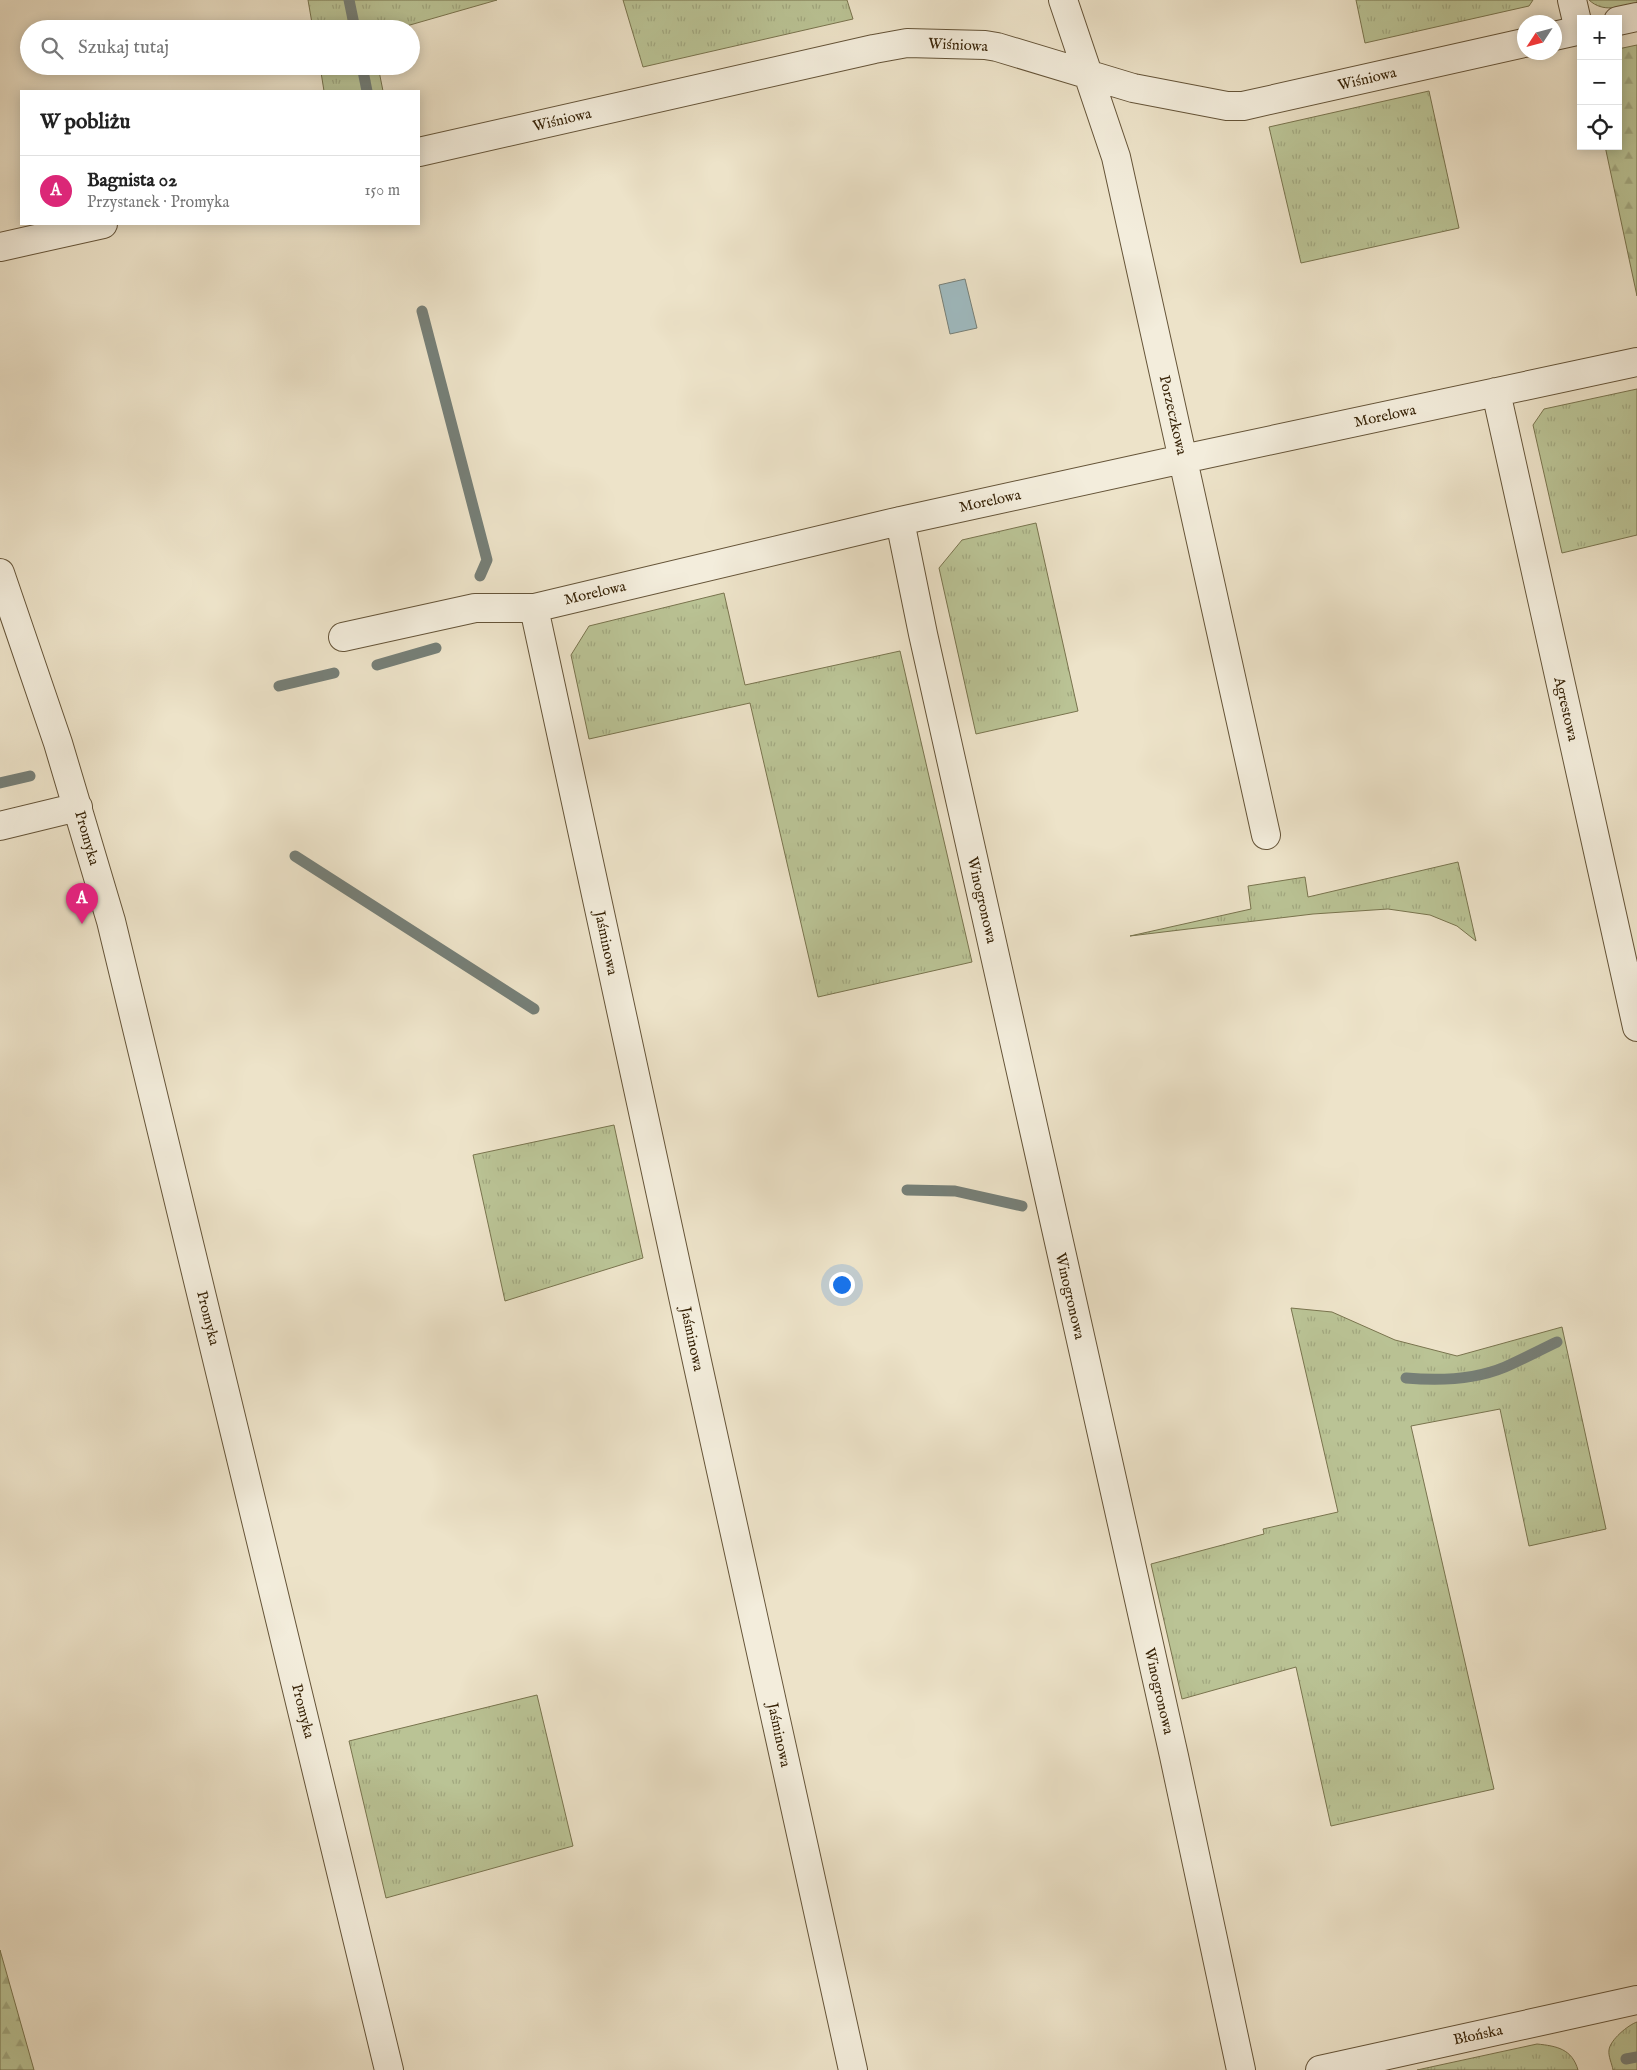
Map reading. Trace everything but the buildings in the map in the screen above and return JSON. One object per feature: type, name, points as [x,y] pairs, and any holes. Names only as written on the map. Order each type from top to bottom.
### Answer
[{"type":"street","name":"Porzeczkowa","points":[[1063,0],[1116,157],[1266,835]]},
{"type":"street","points":[[1571,32],[1572,0]]},
{"type":"street","points":[[1622,20],[1637,17]]},
{"type":"street","name":"Wiśniowa","points":[[420,152],[907,43],[972,44],[997,47],[1133,88],[1227,106],[1243,106],[1517,45]]},
{"type":"street","points":[[0,246],[98,225]]},
{"type":"street","name":"Morelowa","points":[[343,637],[475,608],[534,608],[900,521],[1637,362]]},
{"type":"street","name":"Agrestowa","points":[[1496,392],[1637,1027]]},
{"type":"street","name":"Winogronowa","points":[[900,521],[923,634],[1171,1746],[1241,2070]]},
{"type":"street","name":"Promyka","points":[[0,573],[35,670],[78,807],[121,960],[389,2070]]},
{"type":"street","name":"Jaśminowa","points":[[534,608],[700,1376],[853,2070]]},
{"type":"street","points":[[0,826],[78,807]]},
{"type":"street","name":"Błońska","points":[[1320,2070],[1637,2000]]},
{"type":"green space","points":[[308,0],[497,0],[420,22],[420,20],[311,20]]},
{"type":"green space","points":[[623,0],[847,0],[853,19],[643,67]]},
{"type":"green space","points":[[1356,0],[1533,0],[1529,6],[1365,43]]},
{"type":"green space","points":[[1589,0],[1637,0],[1637,3],[1606,8],[1600,7]]},
{"type":"green space","points":[[1637,45],[1637,296],[1606,150],[1622,150],[1622,48]]},
{"type":"green space","points":[[321,75],[380,75],[383,90],[324,90]]},
{"type":"green space","points":[[1429,91],[1459,228],[1301,263],[1269,127]]},
{"type":"green space","points":[[1637,389],[1637,535],[1562,553],[1533,425],[1544,409]]},
{"type":"green space","points":[[1036,523],[1078,711],[976,734],[939,568],[962,540]]},
{"type":"green space","points":[[724,593],[745,685],[900,651],[972,962],[818,997],[750,703],[589,739],[571,655],[589,626]]},
{"type":"green space","points":[[1458,862],[1476,941],[1457,926],[1430,915],[1388,909],[1313,914],[1130,936],[1251,909],[1248,886],[1305,877],[1308,897]]},
{"type":"green space","points":[[614,1125],[643,1258],[505,1301],[473,1155]]},
{"type":"green space","points":[[1291,1308],[1332,1312],[1395,1340],[1457,1356],[1562,1327],[1606,1529],[1529,1546],[1500,1409],[1411,1426],[1494,1789],[1331,1826],[1296,1667],[1182,1699],[1151,1564],[1264,1534],[1263,1529],[1338,1512]]},
{"type":"green space","points":[[537,1695],[573,1846],[386,1898],[349,1741]]},
{"type":"green space","points":[[0,1950],[34,2070],[0,2070]]},
{"type":"green space","points":[[1637,2022],[1637,2070],[1613,2070],[1609,2055],[1610,2046],[1620,2033]]},
{"type":"green space","points":[[1537,2044],[1551,2046],[1568,2053],[1578,2070],[1417,2070]]},
{"type":"water","points":[[965,279],[977,328],[950,334],[939,285]]},
{"type":"waterway","points":[[349,0],[353,20]]},
{"type":"waterway","points":[[364,75],[367,90]]},
{"type":"waterway","points":[[422,311],[487,560],[480,576]]},
{"type":"waterway","points":[[377,665],[436,648]]},
{"type":"waterway","points":[[279,686],[334,673]]},
{"type":"waterway","points":[[0,783],[30,776]]},
{"type":"waterway","points":[[295,856],[534,1009]]},
{"type":"waterway","points":[[907,1190],[955,1191],[1022,1206]]},
{"type":"waterway","points":[[1406,1378],[1444,1379],[1481,1375],[1505,1367],[1557,1342]]},
{"type":"waterway","points":[[1626,2059],[1637,2057]]},
{"type":"place","name":"Bagnista 02","points":[[82,924]]}]
